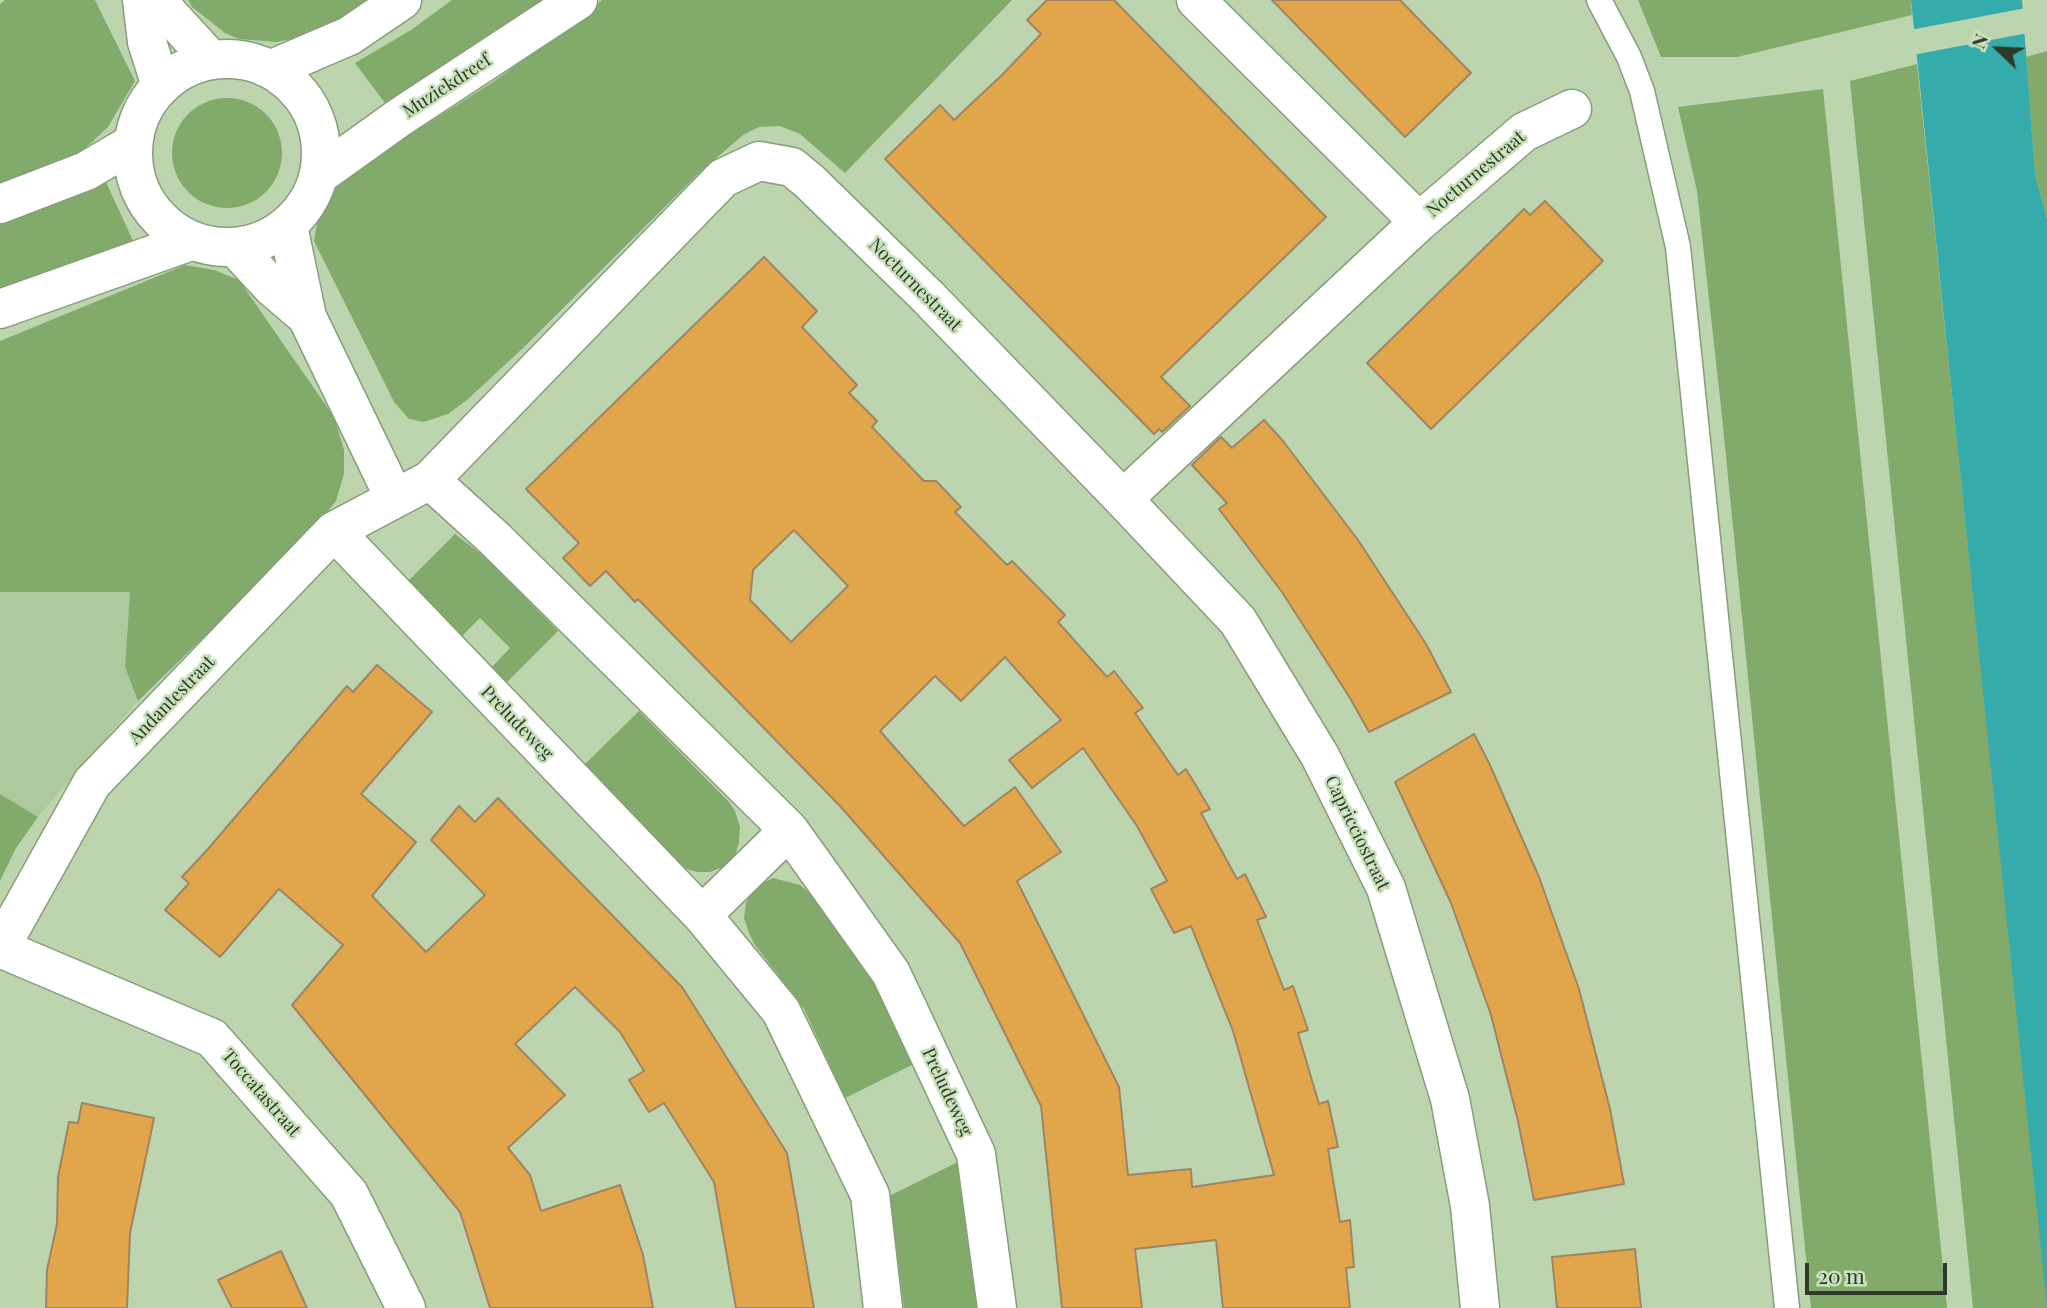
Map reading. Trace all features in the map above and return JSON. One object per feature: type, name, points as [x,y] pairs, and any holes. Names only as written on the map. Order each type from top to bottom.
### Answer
[{"type":"street","points":[[142,0],[147,42],[161,86]]},
{"type":"street","points":[[156,0],[211,60]]},
{"type":"street","points":[[272,69],[349,36],[402,0]]},
{"type":"street","name":"Muziekdreef","points":[[319,176],[400,117],[578,0]]},
{"type":"street","name":"Nocturnestraat","points":[[1196,0],[1419,222]]},
{"type":"street","points":[[231,58],[252,61],[272,69],[289,81],[303,97],[314,114],[320,134],[322,155],[319,176],[302,212],[288,226],[263,240],[235,247],[213,247],[191,241],[166,225],[147,202],[133,165],[132,144],[137,123],[147,103],[161,86],[183,69],[211,60],[231,58]]},
{"type":"street","name":"Nocturnestraat","points":[[394,498],[429,480],[723,178],[759,161],[792,167],[810,182],[928,297],[1123,499],[1419,222],[1524,132],[1572,109]]},
{"type":"street","points":[[0,204],[86,171],[132,144]]},
{"type":"street","points":[[288,226],[307,317],[394,498]]},
{"type":"street","points":[[0,309],[191,241]]},
{"type":"street","points":[[235,247],[272,288],[307,317]]},
{"type":"street","name":"Preludeweg","points":[[429,480],[495,540],[789,831],[891,973],[976,1154],[997,1308]]},
{"type":"street","name":"Andantestraat","points":[[0,948],[92,783],[334,531],[394,498]]},
{"type":"street","name":"Capricciostraat","points":[[1123,499],[1238,621],[1320,756],[1386,888],[1450,1099],[1470,1206],[1480,1308]]},
{"type":"street","name":"Preludeweg","points":[[334,531],[702,915],[781,1011],[870,1195],[883,1308]]},
{"type":"street","points":[[702,915],[789,831]]},
{"type":"street","name":"Toccatastraat","points":[[0,948],[212,1038],[349,1194],[406,1308]]},
{"type":"lane","points":[[1599,0],[1629,57],[1642,91],[1678,247],[1787,1308]]},
{"type":"shaded area","points":[[5,0],[95,0],[135,81],[108,127],[77,156],[0,187],[0,4]]},
{"type":"shaded area","points":[[188,0],[377,0],[323,32],[277,42],[239,39],[225,33],[192,7]]},
{"type":"shaded area","points":[[452,0],[547,0],[436,77],[385,103],[355,63],[411,30]]},
{"type":"shaded area","points":[[602,0],[1012,0],[845,173],[800,134],[780,126],[759,127],[743,135],[698,174],[467,400],[448,414],[424,422],[409,419],[394,402],[314,241],[325,197],[341,178],[490,84],[585,16]]},
{"type":"shaded area","points":[[1638,0],[1911,0],[1912,15],[1737,57],[1661,57]]},
{"type":"shaded area","points":[[2047,51],[2047,219],[2035,175],[2026,57]]},
{"type":"shaded area","points":[[1917,64],[2047,1308],[1973,1308],[1850,81]]},
{"type":"shaded area","points":[[1823,89],[1947,1308],[1811,1308],[1721,407],[1697,191],[1678,107]]},
{"type":"shaded area","points":[[227,98],[248,102],[266,114],[278,132],[282,153],[278,174],[266,192],[248,204],[227,208],[206,204],[188,192],[176,174],[172,153],[176,132],[188,114],[206,102]]},
{"type":"shaded area","points":[[106,182],[134,243],[0,288],[0,221]]},
{"type":"shaded area","points":[[185,265],[214,270],[239,280],[334,417],[344,450],[344,474],[336,501],[311,533],[138,701],[125,667],[130,592],[0,592],[0,341]]},
{"type":"shaded area","points":[[455,534],[485,557],[558,631],[504,685],[490,669],[510,648],[480,618],[459,639],[409,580]]},
{"type":"shaded area","points":[[0,592],[130,592],[125,667],[138,701],[38,817],[0,794]]},
{"type":"shaded area","points":[[639,711],[735,811],[740,827],[739,842],[735,856],[723,867],[710,872],[697,872],[674,860],[583,766]]},
{"type":"shaded area","points":[[0,794],[38,817],[16,848],[0,881]]},
{"type":"shaded area","points":[[773,878],[800,885],[811,894],[874,977],[914,1064],[845,1098],[804,1009],[755,945],[744,918],[746,903],[751,893]]},
{"type":"shaded area","points":[[958,1162],[963,1182],[979,1308],[904,1308],[889,1196]]},
{"type":"water","points":[[1911,0],[2022,0],[2035,175],[2047,219],[2047,1308]]},
{"type":"pier","points":[[2026,8],[2028,33],[1913,55],[1910,30]]},
{"type":"building","points":[[1047,0],[1114,0],[1326,217],[1161,377],[1190,406],[1162,432],[1159,429],[1154,434],[885,159],[940,105],[954,120],[1002,75],[1041,34],[1027,20]]},
{"type":"building","points":[[1272,0],[1400,0],[1471,73],[1405,137]]},
{"type":"building","points":[[1545,201],[1603,261],[1431,429],[1367,363],[1524,209],[1530,215]]},
{"type":"building","points":[[764,257],[817,311],[802,327],[857,385],[849,393],[877,421],[872,427],[924,481],[936,481],[961,507],[955,512],[1007,565],[1012,561],[1065,615],[1058,622],[1107,677],[1114,671],[1143,708],[1135,713],[1178,775],[1186,769],[1210,809],[1201,813],[1237,879],[1245,874],[1266,917],[1257,920],[1284,990],[1293,986],[1308,1030],[1298,1033],[1319,1104],[1328,1101],[1338,1147],[1328,1149],[1340,1222],[1350,1220],[1354,1267],[1346,1268],[1350,1308],[1223,1308],[1216,1240],[1135,1249],[1142,1308],[1062,1308],[1041,1106],[960,943],[840,806],[638,599],[635,602],[606,571],[590,586],[563,558],[579,543],[526,489]],"holes":[[[794,530],[848,586],[791,642],[750,600],[753,570]],[[1005,657],[1061,720],[1009,760],[1032,788],[1083,748],[1137,826],[1167,881],[1151,889],[1174,933],[1191,926],[1233,1031],[1274,1175],[1192,1187],[1191,1169],[1128,1175],[1119,1087],[1017,881],[1061,852],[1015,787],[964,826],[880,731],[935,676],[961,701]]]},
{"type":"building","points":[[1264,420],[1358,540],[1426,644],[1451,692],[1369,732],[1282,592],[1219,509],[1227,503],[1192,465],[1221,437],[1232,448]]},
{"type":"building","points":[[377,665],[432,712],[361,794],[416,842],[372,896],[426,952],[485,895],[431,840],[459,806],[475,822],[498,798],[682,987],[787,1153],[814,1308],[736,1308],[714,1182],[664,1103],[649,1112],[629,1080],[644,1071],[620,1032],[575,987],[515,1044],[565,1095],[508,1148],[530,1175],[541,1211],[620,1185],[643,1255],[653,1308],[490,1308],[460,1212],[292,1005],[343,945],[279,889],[220,957],[165,910],[189,883],[182,877],[347,686],[353,692]]},
{"type":"building","points":[[1474,734],[1539,877],[1579,989],[1610,1109],[1624,1184],[1534,1200],[1518,1121],[1491,1015],[1451,903],[1395,782]]},
{"type":"building","points":[[82,1103],[154,1118],[130,1233],[127,1308],[46,1308],[47,1270],[57,1224],[58,1177],[69,1122],[78,1123]]},
{"type":"building","points":[[1635,1249],[1641,1308],[1557,1308],[1552,1257]]},
{"type":"building","points":[[281,1251],[307,1308],[232,1308],[218,1280]]}]
